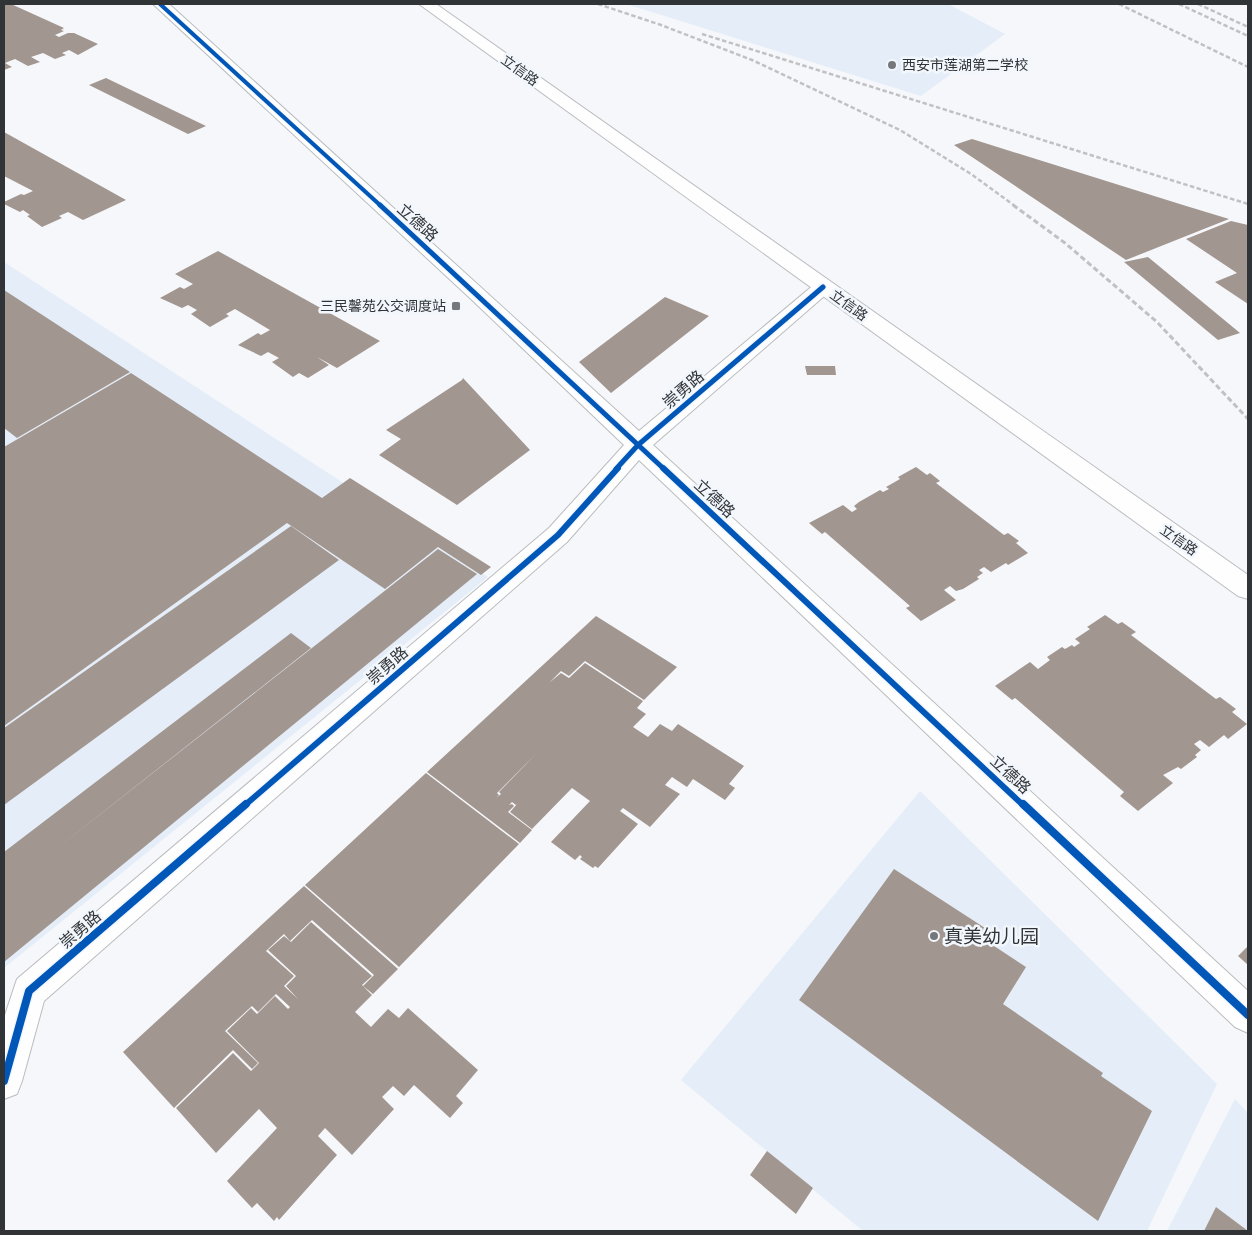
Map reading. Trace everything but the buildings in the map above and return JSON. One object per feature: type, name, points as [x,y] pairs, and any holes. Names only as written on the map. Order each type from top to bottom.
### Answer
[{"type":"street","name":"立德路","points":[[160,4],[491,306],[1248,1015]]},
{"type":"street","name":"立信路","points":[[427,4],[1248,589]]},
{"type":"street","name":"崇勇路","points":[[4,1081],[28,991],[558,535],[638,445],[823,287]]},
{"type":"shaded area","name":"西安市莲湖第二学校","points":[[626,4],[948,4],[1005,34],[921,96]]},
{"type":"shaded area","points":[[4,262],[488,577],[4,968]]},
{"type":"shaded area","name":"真美幼儿园","points":[[920,791],[1217,1084],[1147,1231],[863,1231],[681,1080]]},
{"type":"shaded area","points":[[1235,1099],[1248,1113],[1248,1231],[1167,1231]]},
{"type":"railway","points":[[598,4],[661,25],[752,60],[900,130],[971,174],[1015,206]]},
{"type":"railway","points":[[1119,4],[1248,67]]},
{"type":"railway","points":[[1179,4],[1248,36]]},
{"type":"railway","points":[[1198,4],[1248,27]]},
{"type":"railway","points":[[702,34],[1248,204]]},
{"type":"railway","points":[[1013,205],[1065,243],[1157,322],[1248,419]]},
{"type":"cycle path","points":[[160,4],[478,295],[1248,1015]]},
{"type":"cycle path","points":[[4,1081],[29,991],[558,535],[638,445],[823,287]]},
{"type":"place","name":"西安市莲湖第二学校","points":[[892,65]]},
{"type":"place","name":"三民馨苑公交调度站","points":[[456,306]]},
{"type":"place","name":"真美幼儿园","points":[[934,936]]}]
